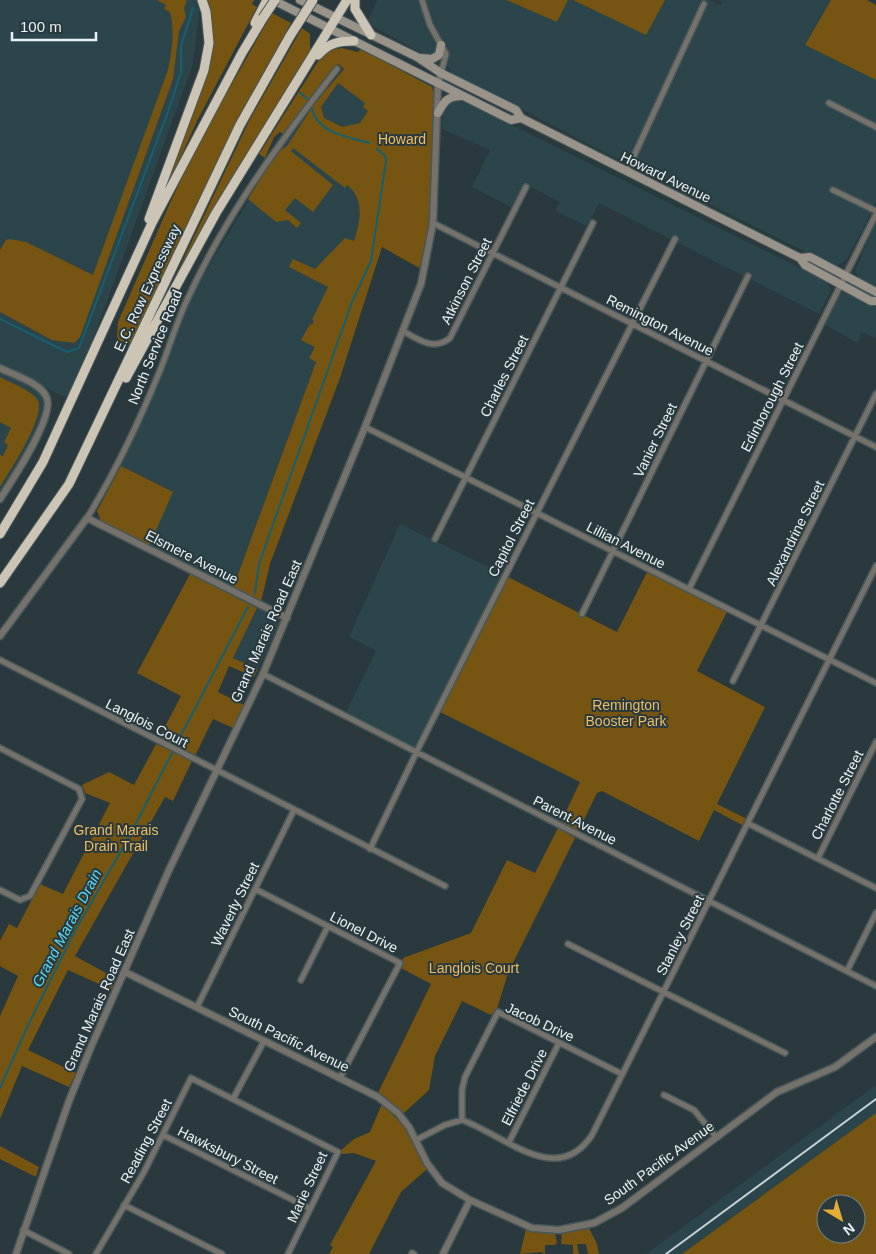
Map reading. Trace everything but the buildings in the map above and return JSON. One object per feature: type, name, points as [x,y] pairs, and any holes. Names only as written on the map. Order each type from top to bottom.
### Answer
[{"type":"highway","points":[[122,288],[204,70],[209,43],[206,12],[202,0]]},
{"type":"highway","points":[[261,16],[267,0]]},
{"type":"highway","name":"E.C. Row Expressway","points":[[0,534],[43,462],[152,223],[261,16],[274,0]]},
{"type":"highway","name":"E.C. Row Expressway","points":[[0,582],[69,484],[240,125],[290,36],[313,0]]},
{"type":"highway","points":[[69,484],[216,213],[347,0]]},
{"type":"highway","points":[[355,0],[355,9],[371,35]]},
{"type":"highway","points":[[309,64],[325,47],[339,41],[354,40]]},
{"type":"main road","name":"Howard Avenue","points":[[274,0],[511,120],[522,118]]},
{"type":"main road","name":"Howard Avenue","points":[[300,0],[337,17],[417,58],[440,73],[516,110],[522,118],[626,172],[800,258],[805,265],[841,285],[876,301]]},
{"type":"main road","points":[[417,58],[432,59],[439,55],[442,45]]},
{"type":"main road","points":[[438,113],[444,102],[452,96],[464,96]]},
{"type":"main road","name":"Howard Avenue","points":[[800,258],[810,257],[876,292]]},
{"type":"street","points":[[422,0],[430,25],[442,45]]},
{"type":"street","points":[[626,172],[704,4]]},
{"type":"street","name":"Grand Marais Road East","points":[[16,1254],[69,1101],[216,770],[263,674],[365,427],[421,284],[433,223],[438,83],[446,54],[442,45]]},
{"type":"street","name":"North Service Road","points":[[0,636],[87,518],[124,451],[161,367],[188,297],[216,243],[286,134],[338,70]]},
{"type":"street","points":[[829,103],[876,127]]},
{"type":"street","name":"Atkinson Street","points":[[403,331],[435,345],[442,344],[450,338],[526,187]]},
{"type":"street","points":[[833,190],[876,213]]},
{"type":"street","name":"Edinborough Street","points":[[689,589],[876,213]]},
{"type":"street","name":"Remington Avenue","points":[[433,223],[876,447]]},
{"type":"street","name":"Charles Street","points":[[435,539],[593,223]]},
{"type":"street","name":"Capitol Street","points":[[370,848],[675,239]]},
{"type":"street","name":"Vanier Street","points":[[582,614],[748,276]]},
{"type":"street","points":[[0,368],[42,390],[48,400],[43,424],[0,500]]},
{"type":"street","name":"Alexandrine Street","points":[[733,681],[876,394]]},
{"type":"street","name":"Lillian Avenue","points":[[365,427],[876,683]]},
{"type":"street","name":"Elsmere Avenue","points":[[87,518],[287,618]]},
{"type":"street","name":"Stanley Street","points":[[462,1120],[535,1155],[555,1160],[570,1157],[584,1148],[710,902],[876,566]]},
{"type":"street","name":"Langlois Court","points":[[0,660],[445,886]]},
{"type":"street","name":"Parent Avenue","points":[[263,674],[876,986]]},
{"type":"street","name":"Charlotte Street","points":[[818,858],[876,742]]},
{"type":"street","points":[[0,748],[79,789],[82,799],[30,896],[20,900],[0,890]]},
{"type":"street","name":"Waverly Street","points":[[197,1008],[294,810]]},
{"type":"street","points":[[749,824],[876,888]]},
{"type":"street","name":"Lionel Drive","points":[[255,889],[400,963],[340,1078]]},
{"type":"street","points":[[847,972],[876,913]]},
{"type":"street","points":[[301,980],[328,926]]},
{"type":"street","points":[[568,944],[785,1053]]},
{"type":"street","name":"South Pacific Avenue","points":[[125,972],[378,1097],[398,1113],[416,1140],[427,1163],[442,1183],[470,1200],[532,1228],[559,1230],[594,1223],[622,1208],[777,1092],[835,1067],[876,1037]]},
{"type":"street","name":"Jacob Drive","points":[[462,1120],[462,1090],[465,1077],[498,1012],[622,1074]]},
{"type":"street","points":[[233,1099],[264,1041]]},
{"type":"street","name":"Elfriede Drive","points":[[509,1142],[559,1043]]},
{"type":"street","name":"Reading Street","points":[[96,1254],[163,1135],[191,1078],[233,1099]]},
{"type":"street","points":[[664,1095],[694,1110],[716,1137]]},
{"type":"street","name":"Marie Street","points":[[233,1099],[338,1152],[288,1254]]},
{"type":"street","points":[[416,1140],[445,1124],[462,1120]]},
{"type":"street","name":"Hawksbury Street","points":[[163,1135],[309,1208]]},
{"type":"street","points":[[443,1254],[470,1200]]},
{"type":"street","points":[[124,1205],[222,1254]]},
{"type":"street","points":[[24,1230],[69,1254]]},
{"type":"shaded area","points":[[0,0],[198,0],[200,5],[193,64],[84,363],[67,398],[0,365]]},
{"type":"shaded area","points":[[377,0],[418,0],[427,29],[437,45],[436,51],[431,55],[423,54],[367,23]]},
{"type":"shaded area","points":[[426,0],[506,0],[557,22],[568,0],[573,0],[645,34],[665,0],[710,0],[720,5],[722,2],[717,0],[831,0],[805,45],[876,80],[876,203],[847,259],[838,265],[832,265],[584,142],[452,73],[448,66],[449,53],[446,44],[437,32]]},
{"type":"shaded area","points":[[344,69],[387,109],[352,189],[359,203],[359,225],[316,362],[233,588],[149,546],[121,466],[160,380],[195,289],[279,150]]},
{"type":"shaded area","points":[[451,99],[468,103],[826,281],[831,290],[819,314],[599,203],[587,226],[555,211],[560,202],[525,184],[511,207],[472,187],[490,150],[442,129],[443,107]]},
{"type":"shaded area","points":[[876,221],[876,287],[859,278],[855,271]]},
{"type":"shaded area","points":[[846,291],[876,306],[876,339],[862,332],[857,343],[824,324],[839,296]]},
{"type":"shaded area","points":[[0,371],[39,392],[44,400],[45,411],[23,457],[0,496]]},
{"type":"shaded area","points":[[400,524],[503,574],[415,749],[345,714],[376,651],[349,637]]},
{"type":"shaded area","points":[[257,608],[278,617],[280,622],[258,669],[233,658]]},
{"type":"shaded area","points":[[876,1085],[876,1113],[682,1254],[646,1254]]},
{"type":"green space","points":[[157,0],[187,0],[184,8],[186,17],[179,31],[173,79],[80,337],[74,343],[52,340],[0,312],[0,250],[6,240],[26,242],[93,275],[168,70],[171,56],[172,19],[170,12],[164,9],[166,5]]},
{"type":"green space","points":[[206,0],[254,0],[252,4],[257,7],[197,121],[156,212],[206,71]]},
{"type":"green space","points":[[506,0],[568,0],[557,22]]},
{"type":"green space","points":[[573,0],[665,0],[646,35]]},
{"type":"green space","points":[[831,0],[867,0],[876,5],[876,80],[805,45]]},
{"type":"green space","points":[[272,13],[291,23],[223,149],[132,343],[126,346],[120,344],[117,336],[118,322],[170,203],[198,144]]},
{"type":"green space","points":[[302,28],[310,34],[310,48],[312,49],[175,282],[173,281],[250,119]]},
{"type":"green space","name":"Howard","points":[[334,45],[338,49],[342,48],[358,52],[361,49],[432,87],[435,99],[429,224],[421,269],[382,247],[340,378],[270,564],[261,602],[233,588],[316,362],[309,358],[315,347],[301,340],[310,324],[312,325],[314,321],[312,320],[328,287],[289,267],[293,259],[315,269],[345,238],[354,241],[360,212],[357,197],[347,185],[345,188],[293,148],[291,151],[333,185],[313,212],[295,198],[285,210],[301,223],[297,228],[288,220],[276,222],[248,199],[276,153],[287,146],[315,103],[344,69],[338,64],[283,134],[280,132],[274,137],[265,158],[259,154],[324,52]],"holes":[[[338,83],[365,103],[363,107],[368,111],[360,123],[342,127],[324,118],[321,107]]]},
{"type":"green space","points":[[0,377],[29,392],[37,399],[39,406],[37,417],[26,443],[0,487],[0,455],[3,456],[8,445],[4,442],[11,428],[0,422]]},
{"type":"green space","points":[[121,466],[173,492],[149,546],[101,521],[97,511]]},
{"type":"green space","name":"Remington Booster Park","points":[[647,572],[728,610],[697,671],[765,707],[717,804],[747,819],[744,826],[714,810],[699,841],[602,791],[597,793],[578,832],[561,822],[580,782],[440,712],[508,577],[617,632]]},
{"type":"green space","points":[[190,574],[257,608],[233,658],[258,669],[254,677],[229,666],[218,692],[244,705],[233,728],[213,719],[195,756],[159,738],[181,696],[137,673]]},
{"type":"green space","name":"Grand Marais Drain Trail","points":[[156,744],[192,761],[173,801],[165,797],[75,956],[117,979],[112,990],[68,970],[28,1050],[76,1073],[69,1087],[22,1066],[0,1119],[0,1016],[18,976],[0,966],[0,941],[9,924],[17,928],[40,884],[63,894],[110,803],[85,793],[82,785],[109,772],[134,785]]},
{"type":"green space","name":"Langlois Court","points":[[558,828],[575,838],[508,973],[497,1009],[491,1015],[462,1001],[435,1056],[429,1090],[404,1113],[378,1093],[431,984],[401,968],[403,958],[471,933],[507,860],[535,873]]},
{"type":"green space","points":[[382,1104],[403,1125],[427,1169],[401,1192],[369,1254],[329,1254],[333,1247],[330,1245],[376,1161],[354,1153],[342,1154],[341,1150],[354,1139],[370,1132]]},
{"type":"green space","points":[[876,1113],[876,1254],[682,1254]]},
{"type":"green space","points":[[0,1146],[39,1167],[36,1177],[0,1159]]},
{"type":"green space","points":[[589,1228],[597,1244],[599,1254],[588,1254],[586,1244],[577,1244],[579,1254],[573,1254],[573,1245],[561,1244],[562,1233]]},
{"type":"green space","points":[[526,1229],[555,1233],[557,1243],[555,1245],[545,1245],[545,1254],[541,1252],[520,1254]]},
{"type":"waterway","points":[[0,319],[67,352],[79,348],[168,112],[181,72],[181,46],[193,8]]},
{"type":"waterway","points":[[300,93],[308,99]]},
{"type":"waterway","points":[[312,108],[320,123],[334,133],[369,143]]},
{"type":"waterway","points":[[255,593],[259,564],[352,302],[371,261],[386,161],[385,156],[377,149]]},
{"type":"waterway","name":"Grand Marais Drain","points":[[177,743],[248,607]]},
{"type":"waterway","name":"Grand Marais Drain","points":[[0,1088],[29,1023],[76,929],[129,837],[172,753]]},
{"type":"railway","points":[[666,1254],[876,1099]]}]
